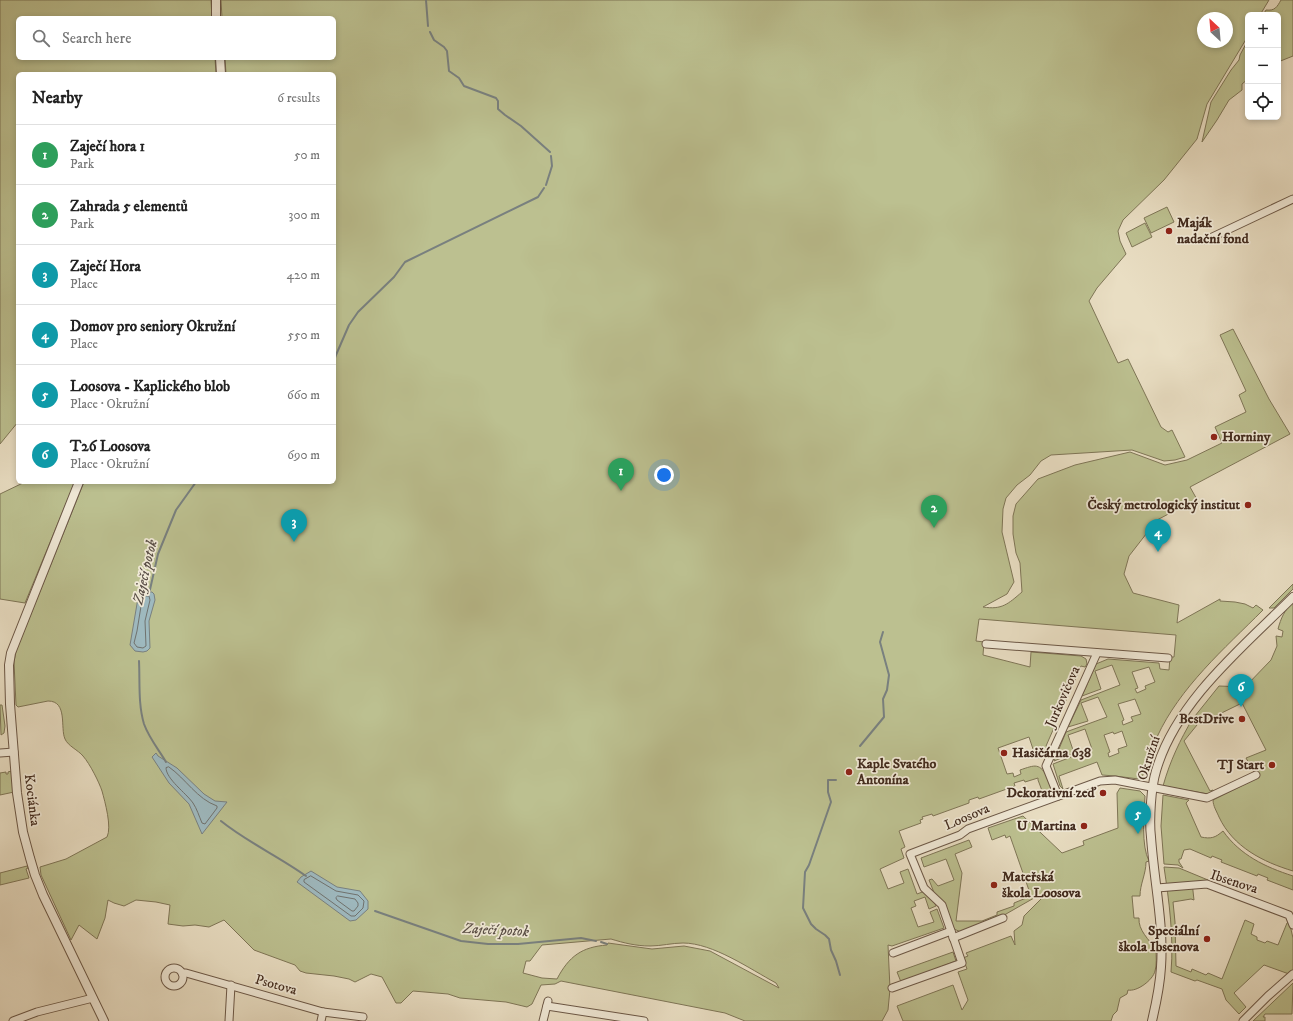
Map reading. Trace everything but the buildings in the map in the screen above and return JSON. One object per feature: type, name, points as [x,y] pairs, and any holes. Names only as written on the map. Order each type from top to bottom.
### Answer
[{"type":"street","points":[[216,0],[216,16]]},
{"type":"street","points":[[220,60],[221,72]]},
{"type":"street","points":[[1206,240],[1293,199]]},
{"type":"street","name":"Kociánka","points":[[78,484],[11,653],[9,665],[10,704],[18,804],[35,875],[104,1021]]},
{"type":"street","name":"Okružní","points":[[1152,1021],[1161,968],[1160,923],[1150,836],[1153,787],[1156,772],[1170,736],[1192,702],[1226,663],[1293,597]]},
{"type":"street","name":"Jurkovičova","points":[[986,644],[1168,658]]},
{"type":"street","name":"Jurkovičova","points":[[1058,796],[1046,766],[1097,653]]},
{"type":"street","points":[[0,753],[14,752]]},
{"type":"street","name":"Loosova","points":[[892,988],[962,962],[942,906],[924,888],[910,854],[960,835],[968,829],[1100,781],[1116,780],[1207,798],[1219,794],[1256,775]]},
{"type":"street","name":"Ibsenova","points":[[1157,888],[1207,884],[1290,916],[1293,925]]},
{"type":"street","points":[[893,953],[1003,918]]},
{"type":"street","name":"Psotova","points":[[182,973],[323,1012],[363,1017]]},
{"type":"street","points":[[1243,1021],[1293,974]]},
{"type":"street","points":[[229,1021],[231,986]]},
{"type":"street","points":[[13,1021],[37,1012],[93,998]]},
{"type":"street","points":[[543,1021],[547,1004],[644,1021]]},
{"type":"street","points":[[321,1021],[323,1012]]},
{"type":"green space","points":[[0,0],[211,0],[212,16],[16,16],[16,60],[215,60],[216,72],[16,72],[16,424],[0,444]]},
{"type":"green space","points":[[221,0],[1269,0],[1262,12],[1245,12],[1245,41],[1207,104],[1197,139],[1164,180],[1123,220],[1118,231],[1120,241],[1126,254],[1097,288],[1089,301],[1118,363],[1128,359],[1161,427],[1168,432],[1172,430],[1185,457],[1164,461],[1132,450],[1051,455],[1041,461],[1030,475],[1017,485],[1006,498],[1003,509],[1002,532],[1014,582],[1007,594],[983,607],[1000,607],[1013,600],[1022,592],[1020,563],[1016,553],[1013,534],[1013,516],[1016,504],[1038,479],[1075,465],[1130,452],[1165,465],[1187,460],[1222,443],[1215,427],[1246,412],[1239,395],[1246,391],[1220,335],[1233,329],[1269,399],[1290,434],[1190,487],[1199,503],[1178,509],[1157,520],[1129,556],[1124,574],[1133,593],[1179,605],[1177,623],[1220,599],[1220,601],[1245,604],[1253,608],[1256,605],[1263,610],[1218,654],[1190,685],[1167,719],[1157,737],[1142,777],[1139,779],[1102,775],[1097,762],[1059,776],[1063,789],[1060,786],[1053,764],[1092,749],[1085,729],[1068,735],[1074,753],[1054,761],[1066,732],[1107,717],[1098,697],[1081,703],[1088,721],[1068,727],[1081,700],[1120,685],[1112,665],[1095,671],[1101,689],[1082,696],[1096,664],[1108,659],[1159,663],[1160,669],[1169,670],[1170,657],[1174,657],[1176,635],[979,619],[976,641],[984,642],[983,655],[1030,667],[1031,652],[1081,656],[1086,659],[1087,664],[1085,667],[1081,666],[1046,746],[1050,748],[1045,757],[1038,758],[1035,755],[1029,737],[998,748],[1007,774],[1013,773],[1014,777],[1021,774],[1020,770],[1033,766],[1040,767],[1048,779],[1051,794],[1044,796],[1038,778],[1025,782],[1024,780],[1014,783],[1015,786],[979,799],[978,797],[969,800],[969,803],[933,816],[932,814],[922,817],[923,819],[920,820],[921,823],[899,831],[905,847],[901,849],[904,858],[880,869],[888,889],[904,883],[900,872],[908,869],[917,894],[925,891],[933,899],[936,906],[929,909],[925,897],[914,901],[916,906],[911,908],[918,927],[934,922],[930,912],[937,909],[944,928],[892,946],[888,945],[890,989],[888,1010],[882,1021],[745,1021],[725,1013],[561,981],[555,984],[541,985],[532,1004],[527,1007],[506,1002],[460,998],[448,994],[413,991],[401,1003],[396,1003],[382,977],[371,974],[355,982],[349,979],[334,976],[306,973],[300,971],[295,965],[254,950],[224,920],[209,927],[168,924],[170,905],[136,900],[124,906],[108,900],[105,918],[97,939],[79,925],[71,940],[41,875],[40,867],[66,859],[107,837],[109,827],[106,808],[101,787],[86,759],[68,744],[65,739],[61,710],[58,705],[54,702],[48,701],[18,707],[16,705],[14,662],[16,651],[83,484],[336,484],[336,72],[226,72],[225,60],[336,60],[336,16],[222,16]],"holes":[[[1149,667],[1155,682],[1145,686],[1146,689],[1137,693],[1135,689],[1138,688],[1132,672]],[[1135,699],[1141,714],[1131,717],[1133,721],[1123,725],[1122,721],[1124,720],[1118,704]],[[1122,731],[1127,746],[1118,749],[1119,753],[1109,757],[1108,753],[1110,752],[1104,735]],[[611,939],[645,946],[683,943],[707,947],[731,958],[776,983],[779,988],[710,951],[684,946],[652,949],[608,943],[607,945],[590,948],[577,954],[566,964],[557,979],[542,978],[523,973],[526,961],[530,961],[542,945]]]},
{"type":"green space","points":[[1281,0],[1293,0],[1293,56],[1281,61],[1281,12],[1265,12],[1266,10],[1272,10]]},
{"type":"green space","points":[[1245,46],[1245,82],[1242,84],[1242,90],[1229,100],[1202,142],[1211,102],[1239,60]]},
{"type":"green space","points":[[1167,207],[1174,222],[1151,233],[1144,218]]},
{"type":"green space","points":[[1145,223],[1152,237],[1132,247],[1126,233]]},
{"type":"green space","points":[[21,484],[74,484],[25,603],[0,599],[0,494]]},
{"type":"green space","points":[[1293,584],[1293,589],[1274,608],[1269,608]]},
{"type":"green space","points":[[1293,602],[1293,871],[1260,858],[1241,845],[1225,828],[1214,804],[1213,800],[1257,778],[1246,758],[1266,750],[1242,703],[1199,724],[1195,716],[1219,686],[1245,687],[1271,660],[1277,646],[1276,636],[1282,637],[1283,631],[1278,629],[1280,621]]},
{"type":"green space","points":[[0,705],[2,705],[5,726],[4,733],[1,735]]},
{"type":"green space","points":[[1193,718],[1197,725],[1184,741],[1210,791],[1213,790],[1214,792],[1208,794],[1163,786],[1176,751]]},
{"type":"green space","points":[[11,771],[14,792],[0,795],[0,773],[6,772],[6,774],[8,774],[8,772]]},
{"type":"green space","points":[[1120,788],[1140,791],[1145,796],[1144,839],[1146,855],[1149,861],[1146,862],[1140,896],[1132,896],[1134,918],[1139,918],[1142,931],[1156,949],[1156,969],[1151,978],[1144,985],[1136,989],[1128,990],[1127,994],[1120,998],[1117,1011],[1113,1015],[1111,1021],[903,1021],[897,1006],[953,985],[962,1010],[968,1000],[958,972],[967,969],[963,958],[968,956],[966,953],[1011,936],[1015,945],[1014,931],[1022,925],[1024,916],[1042,898],[1034,898],[999,918],[961,932],[954,929],[935,895],[929,880],[932,879],[938,886],[954,880],[946,859],[924,867],[921,858],[969,840],[972,847],[955,854],[962,873],[956,921],[982,921],[997,915],[997,912],[1014,906],[1014,903],[1031,896],[1010,836],[1006,838],[1005,835],[992,840],[988,828],[1023,816],[1062,853],[1084,845],[1083,841],[1118,828],[1117,793]]},
{"type":"green space","points":[[1163,795],[1189,800],[1186,803],[1201,837],[1213,837],[1223,831],[1237,847],[1254,859],[1273,869],[1293,876],[1293,890],[1267,880],[1268,878],[1258,874],[1257,876],[1221,862],[1222,860],[1212,856],[1211,858],[1190,849],[1184,850],[1181,859],[1179,859],[1179,862],[1183,868],[1178,865],[1164,864],[1161,826]]},
{"type":"green space","points":[[27,866],[28,868],[26,869],[29,878],[0,885],[0,873]]},
{"type":"green space","points":[[1164,867],[1179,868],[1208,880],[1192,882],[1194,900],[1191,899],[1173,902],[1176,966],[1191,972],[1192,969],[1206,975],[1208,973],[1222,979],[1245,920],[1254,924],[1251,934],[1257,937],[1257,940],[1265,943],[1267,941],[1278,945],[1289,921],[1293,938],[1293,970],[1289,974],[1264,965],[1234,993],[1246,1007],[1239,1014],[1226,1000],[1222,989],[1171,972],[1171,932]]},
{"type":"green space","points":[[953,952],[956,961],[901,982],[897,972]]},
{"type":"green space","points":[[1293,983],[1292,1014],[1265,1014],[1263,1017],[1265,1017],[1265,1021],[1253,1021]]},
{"type":"water","points":[[144,592],[152,592],[155,600],[149,621],[150,648],[143,652],[135,651],[130,645],[138,598]]},
{"type":"water","points":[[156,753],[158,756],[177,768],[204,794],[215,801],[227,802],[202,834],[189,804],[169,783],[152,757]]},
{"type":"water","points":[[311,871],[337,887],[360,891],[368,901],[368,909],[356,920],[350,921],[297,882],[301,877]]},
{"type":"waterway","points":[[426,0],[428,26]]},
{"type":"waterway","points":[[430,32],[434,40],[447,51],[449,71],[459,78],[464,86],[496,98],[498,101],[498,109],[521,126],[550,152]]},
{"type":"waterway","points":[[546,185],[552,166],[551,156]]},
{"type":"waterway","points":[[336,355],[349,325],[358,312],[394,277],[405,262],[538,197],[544,188]]},
{"type":"waterway","name":"Zaječí potok","points":[[149,594],[158,554],[176,510],[195,484]]},
{"type":"waterway","points":[[860,746],[884,717],[883,699],[887,690],[889,675],[880,642],[883,632]]},
{"type":"waterway","name":"Zaječí potok","points":[[139,661],[140,701],[144,724],[151,739],[166,762]]},
{"type":"waterway","points":[[836,780],[828,780],[828,792],[831,802],[809,865],[805,872],[803,908],[811,924],[829,939],[831,950],[840,975]]},
{"type":"waterway","name":"Zaječí potok","points":[[221,821],[241,836],[306,876]]},
{"type":"waterway","name":"Zaječí potok","points":[[375,911],[461,941],[488,944],[518,944],[581,938],[596,941]]},
{"type":"waterway","name":"Zaječí potok","points":[[601,942],[607,944]]},
{"type":"place","name":"Maják nadační fond","points":[[1169,231]]},
{"type":"place","name":"Horniny","points":[[1214,437]]},
{"type":"place","name":"Zaječí hora 1","points":[[621,491]]},
{"type":"place","name":"Český metrologický institut","points":[[1248,505]]},
{"type":"place","name":"Zahrada 5 elementů","points":[[934,528]]},
{"type":"place","name":"Zaječí Hora","points":[[294,542]]},
{"type":"place","name":"Domov pro seniory Okružní","points":[[1158,552]]},
{"type":"place","name":"T26 Loosova","points":[[1241,707]]},
{"type":"place","name":"BestDrive","points":[[1242,719]]},
{"type":"place","name":"Hasičárna 638","points":[[1004,753]]},
{"type":"place","name":"TJ Start","points":[[1272,765]]},
{"type":"place","name":"Kaple Svatého Antonína","points":[[849,772]]},
{"type":"place","name":"Dekorativní zeď","points":[[1103,793]]},
{"type":"place","name":"U Martina","points":[[1084,826]]},
{"type":"place","name":"Loosova - Kaplického blob","points":[[1138,834]]},
{"type":"place","name":"Mateřská škola Loosova","points":[[994,885]]},
{"type":"place","name":"Speciální škola Ibsenova","points":[[1207,939]]}]
